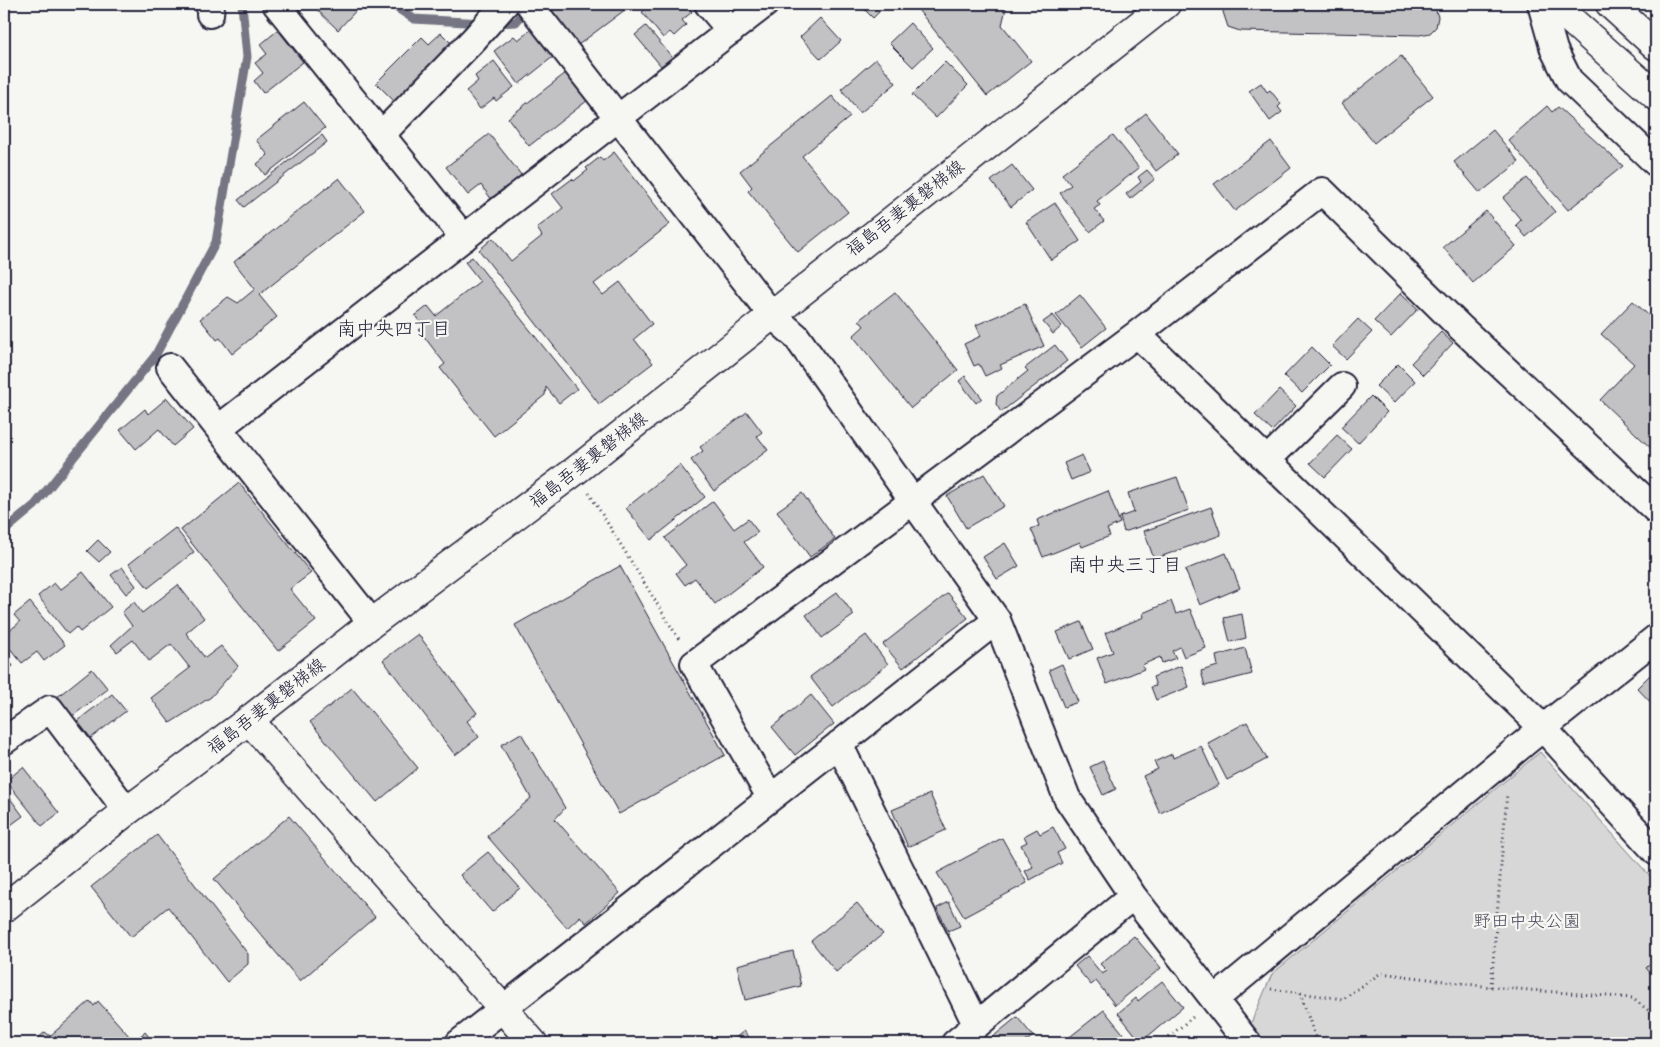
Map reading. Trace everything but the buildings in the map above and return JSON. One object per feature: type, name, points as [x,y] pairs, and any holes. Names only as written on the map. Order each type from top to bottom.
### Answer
[{"type":"main road","name":"福島吾妻裏磐梯線","points":[[4,908],[127,811],[249,720],[372,622],[575,471],[1166,4]]},
{"type":"main road","points":[[1553,4],[1656,96]]},
{"type":"main road","points":[[1610,4],[1656,46]]},
{"type":"main road","points":[[249,720],[533,1043]]},
{"type":"street","points":[[276,4],[464,238]]},
{"type":"street","points":[[708,4],[730,31]]},
{"type":"street","points":[[219,428],[765,4]]},
{"type":"street","points":[[1541,4],[1554,50],[1569,80],[1656,164]]},
{"type":"street","points":[[532,7],[617,119],[772,315],[796,336],[997,620],[1067,798],[1133,896],[1248,1043]]},
{"type":"street","points":[[381,135],[501,9]]},
{"type":"street","points":[[770,797],[694,664],[1137,334],[1322,191],[1460,327],[1656,510]]},
{"type":"street","points":[[1137,334],[1543,728],[1656,852]]},
{"type":"street","points":[[170,367],[372,622]]},
{"type":"street","points":[[1267,460],[1342,386]]},
{"type":"street","points":[[459,1043],[504,1010],[770,797],[997,620]]},
{"type":"street","points":[[1215,999],[1236,984],[1510,755],[1656,638]]},
{"type":"street","points":[[4,741],[50,709],[127,811]]},
{"type":"street","points":[[839,744],[976,1024]]},
{"type":"street","points":[[955,1043],[1133,896]]},
{"type":"path","points":[[575,471],[694,664]]},
{"type":"path","points":[[1491,987],[1510,755]]},
{"type":"path","points":[[1236,984],[1343,999],[1381,973],[1491,987],[1632,998],[1656,1016]]},
{"type":"path","points":[[1300,993],[1315,1036],[1322,1043]]},
{"type":"path","points":[[1161,1043],[1215,999]]},
{"type":"green space","name":"野田中央公園","points":[[1540,752],[1656,883],[1656,1043],[1266,1043],[1251,1023],[1272,974]]},
{"type":"waterway","points":[[4,531],[35,505],[155,356],[216,242],[247,57],[242,4]]},
{"type":"waterway","points":[[391,4],[414,19],[482,23]]},
{"type":"waterway","points":[[495,23],[516,22],[529,6]]},
{"type":"district","name":"南中央四丁目","points":[[394,328]]},
{"type":"district","name":"南中央三丁目","points":[[1125,564]]}]
